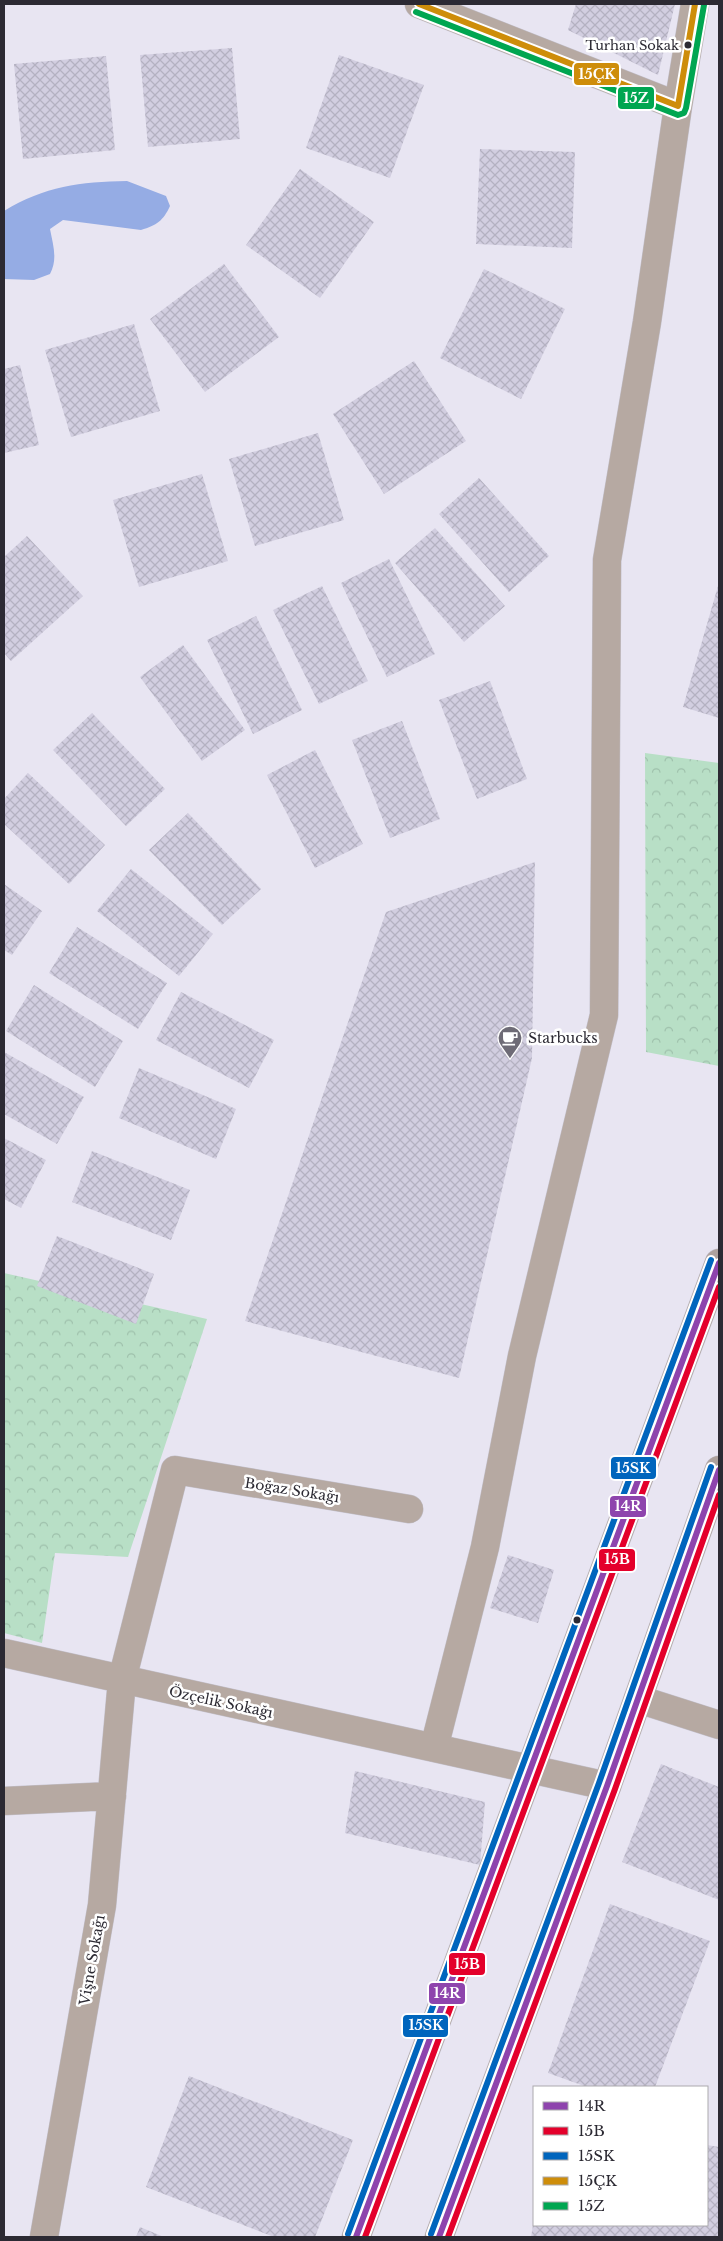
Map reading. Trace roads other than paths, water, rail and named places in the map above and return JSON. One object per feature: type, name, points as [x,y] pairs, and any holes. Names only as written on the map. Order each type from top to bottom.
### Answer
[{"type":"main road","points":[[356,2237],[719,1263]]},
{"type":"main road","points":[[440,2237],[608,1786],[719,1470]]},
{"type":"street","points":[[420,4],[678,106]]},
{"type":"street","points":[[434,1748],[485,1547],[522,1356],[604,1015],[607,560],[647,322],[678,106],[695,4]]},
{"type":"street","name":"Boğaz Sokağı","points":[[122,1680],[175,1470],[409,1510]]},
{"type":"street","name":"Özçelik Sokağı","points":[[4,1653],[608,1786]]},
{"type":"street","name":"Vişne Sokağı","points":[[44,2237],[102,1905],[122,1680]]},
{"type":"street","points":[[638,1699],[719,1725]]},
{"type":"street","points":[[4,1801],[112,1796]]},
{"type":"water","points":[[127,181],[166,196],[170,206],[159,222],[141,230],[63,220],[50,229],[54,263],[50,274],[34,280],[4,279],[4,211],[34,196],[63,187],[78,184]]},
{"type":"place","name":"Turhan Sokak","points":[[688,45]]},
{"type":"place","name":"Starbucks","points":[[510,1059]]}]
